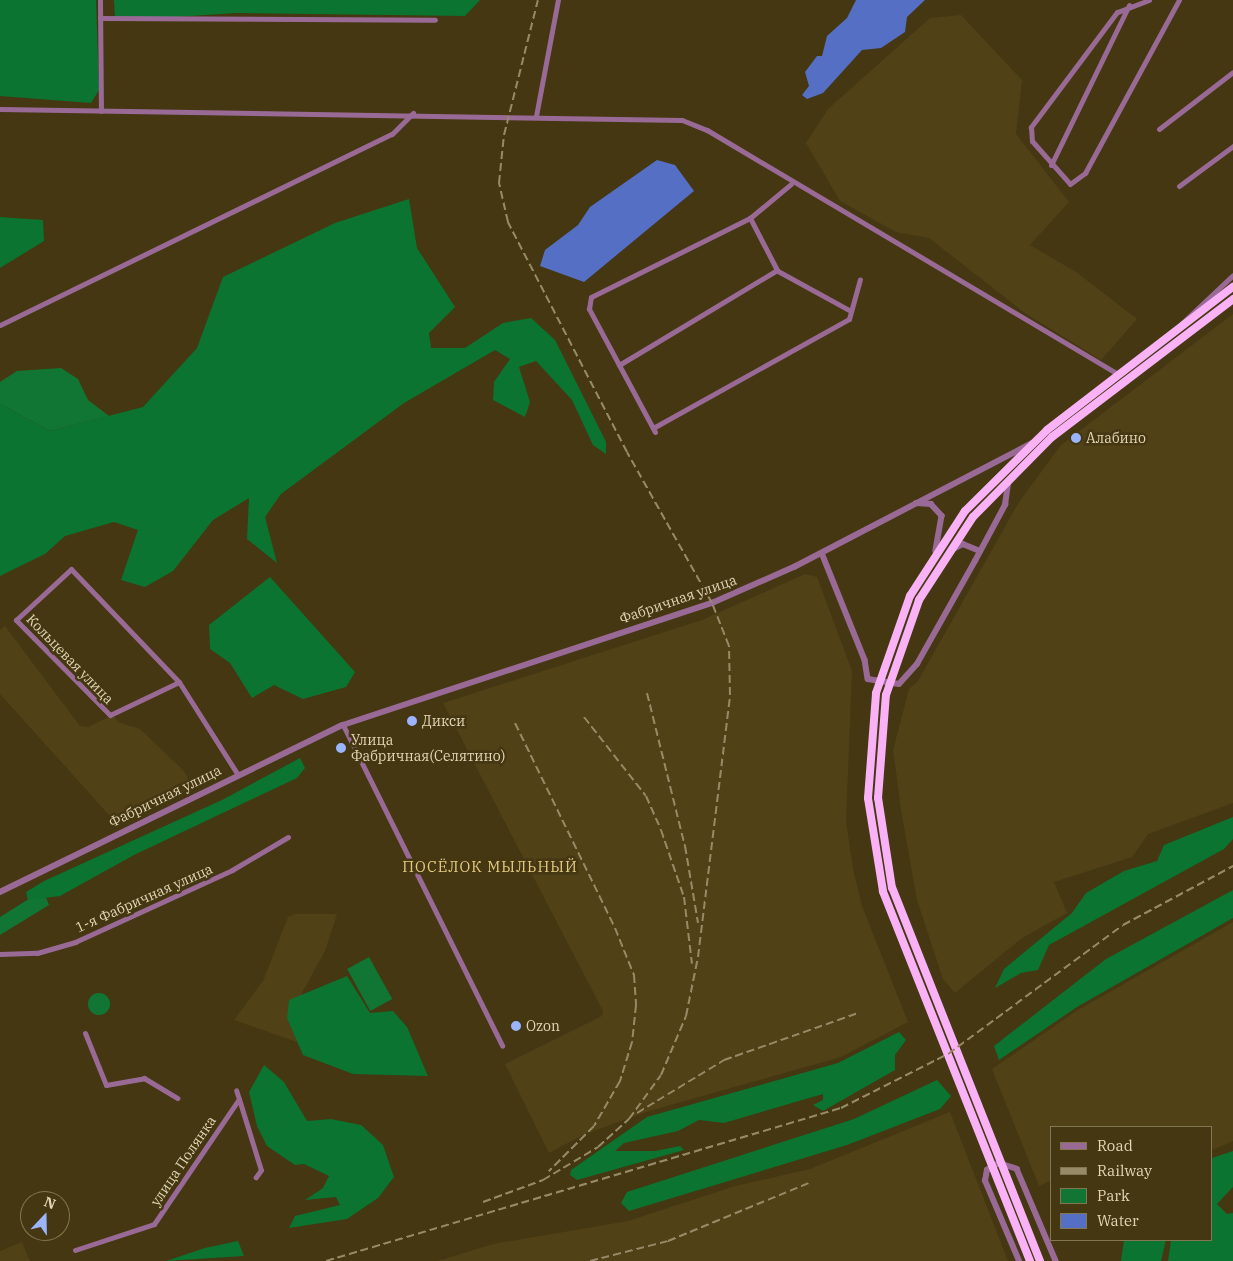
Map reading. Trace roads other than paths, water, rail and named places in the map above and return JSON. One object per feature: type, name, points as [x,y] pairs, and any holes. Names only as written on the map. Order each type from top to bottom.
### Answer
[{"type":"highway","points":[[1030,1261],[903,950],[877,868],[869,820],[868,756],[876,693],[895,630],[936,550],[979,495],[1032,443],[1233,287]]},
{"type":"highway","points":[[1040,1261],[912,947],[887,866],[879,819],[878,756],[886,695],[904,634],[941,560],[1014,474],[1052,437],[1233,298]]},
{"type":"street","points":[[100,0],[101,111]]},
{"type":"street","points":[[536,116],[558,0]]},
{"type":"street","points":[[1149,0],[1128,4],[1117,12],[1031,127],[1030,137],[1065,182],[1079,181],[1179,0]]},
{"type":"street","points":[[1051,165],[1128,4]]},
{"type":"street","points":[[100,18],[436,20]]},
{"type":"street","points":[[1159,129],[1233,72]]},
{"type":"street","points":[[0,109],[413,113],[682,120],[707,130],[791,184],[1118,375]]},
{"type":"street","points":[[0,325],[392,134],[413,113]]},
{"type":"street","points":[[1179,186],[1233,146]]},
{"type":"street","points":[[791,184],[750,218],[591,298],[589,309],[654,430],[849,320],[860,279]]},
{"type":"street","points":[[750,218],[776,270],[851,311]]},
{"type":"street","points":[[619,365],[776,270]]},
{"type":"street","points":[[1174,333],[1194,308],[1233,275]]},
{"type":"street","name":"Фабричная улица","points":[[0,892],[343,725],[712,603],[822,553],[910,505],[1032,443]]},
{"type":"street","points":[[822,553],[865,660],[868,679],[896,685],[914,670],[1005,505],[1005,491],[1014,474]]},
{"type":"street","points":[[910,505],[925,502],[940,511],[944,522],[936,550]]},
{"type":"street","points":[[941,560],[960,545],[980,551]]},
{"type":"street","name":"Кольцевая улица","points":[[179,682],[110,715],[16,620],[71,569],[179,682],[238,775]]},
{"type":"street","points":[[343,725],[502,1046]]},
{"type":"street","name":"1-я Фабричная улица","points":[[0,954],[37,953],[75,942],[232,870],[288,837]]},
{"type":"street","points":[[85,1033],[106,1085],[144,1078],[177,1098]]},
{"type":"street","points":[[236,1090],[261,1170],[256,1176]]},
{"type":"street","name":"улица Полянка","points":[[75,1250],[154,1224],[238,1099]]},
{"type":"street","points":[[1019,1261],[985,1181],[987,1170],[1002,1162],[1017,1169],[1056,1261]]},
{"type":"water","points":[[856,0],[925,0],[907,17],[905,32],[881,48],[862,50],[823,93],[807,99],[802,95],[809,86],[805,72],[817,56],[822,56],[827,36],[847,18]]},
{"type":"water","points":[[657,160],[675,165],[694,191],[584,282],[540,266],[545,250],[578,225],[590,207]]},
{"type":"railway","points":[[483,1202],[543,1180],[598,1147],[629,1119],[661,1075],[686,1016],[698,957],[730,695],[729,646],[712,603],[627,452],[508,222],[499,183],[504,135],[538,0]]},
{"type":"railway","points":[[647,693],[685,846],[698,923]]},
{"type":"railway","points":[[584,717],[646,796],[661,830],[684,897],[692,964]]},
{"type":"railway","points":[[515,723],[615,928],[634,975],[636,1005],[632,1042],[620,1081],[594,1126],[549,1171]]},
{"type":"railway","points":[[326,1261],[841,1108],[948,1054],[1123,925],[1233,866]]},
{"type":"railway","points":[[637,1113],[724,1060],[858,1013]]},
{"type":"railway","points":[[590,1261],[668,1241],[809,1183]]},
{"type":"place","name":"Алабино","points":[[1076,438]]},
{"type":"place","name":"Дикси","points":[[412,721]]},
{"type":"place","name":"Улица Фабричная(Селятино)","points":[[341,748]]},
{"type":"place","name":"Ozon","points":[[516,1026]]},
{"type":"district","name":"ПОСЁЛОК МЫЛЬНЫЙ","points":[[490,867]]}]
